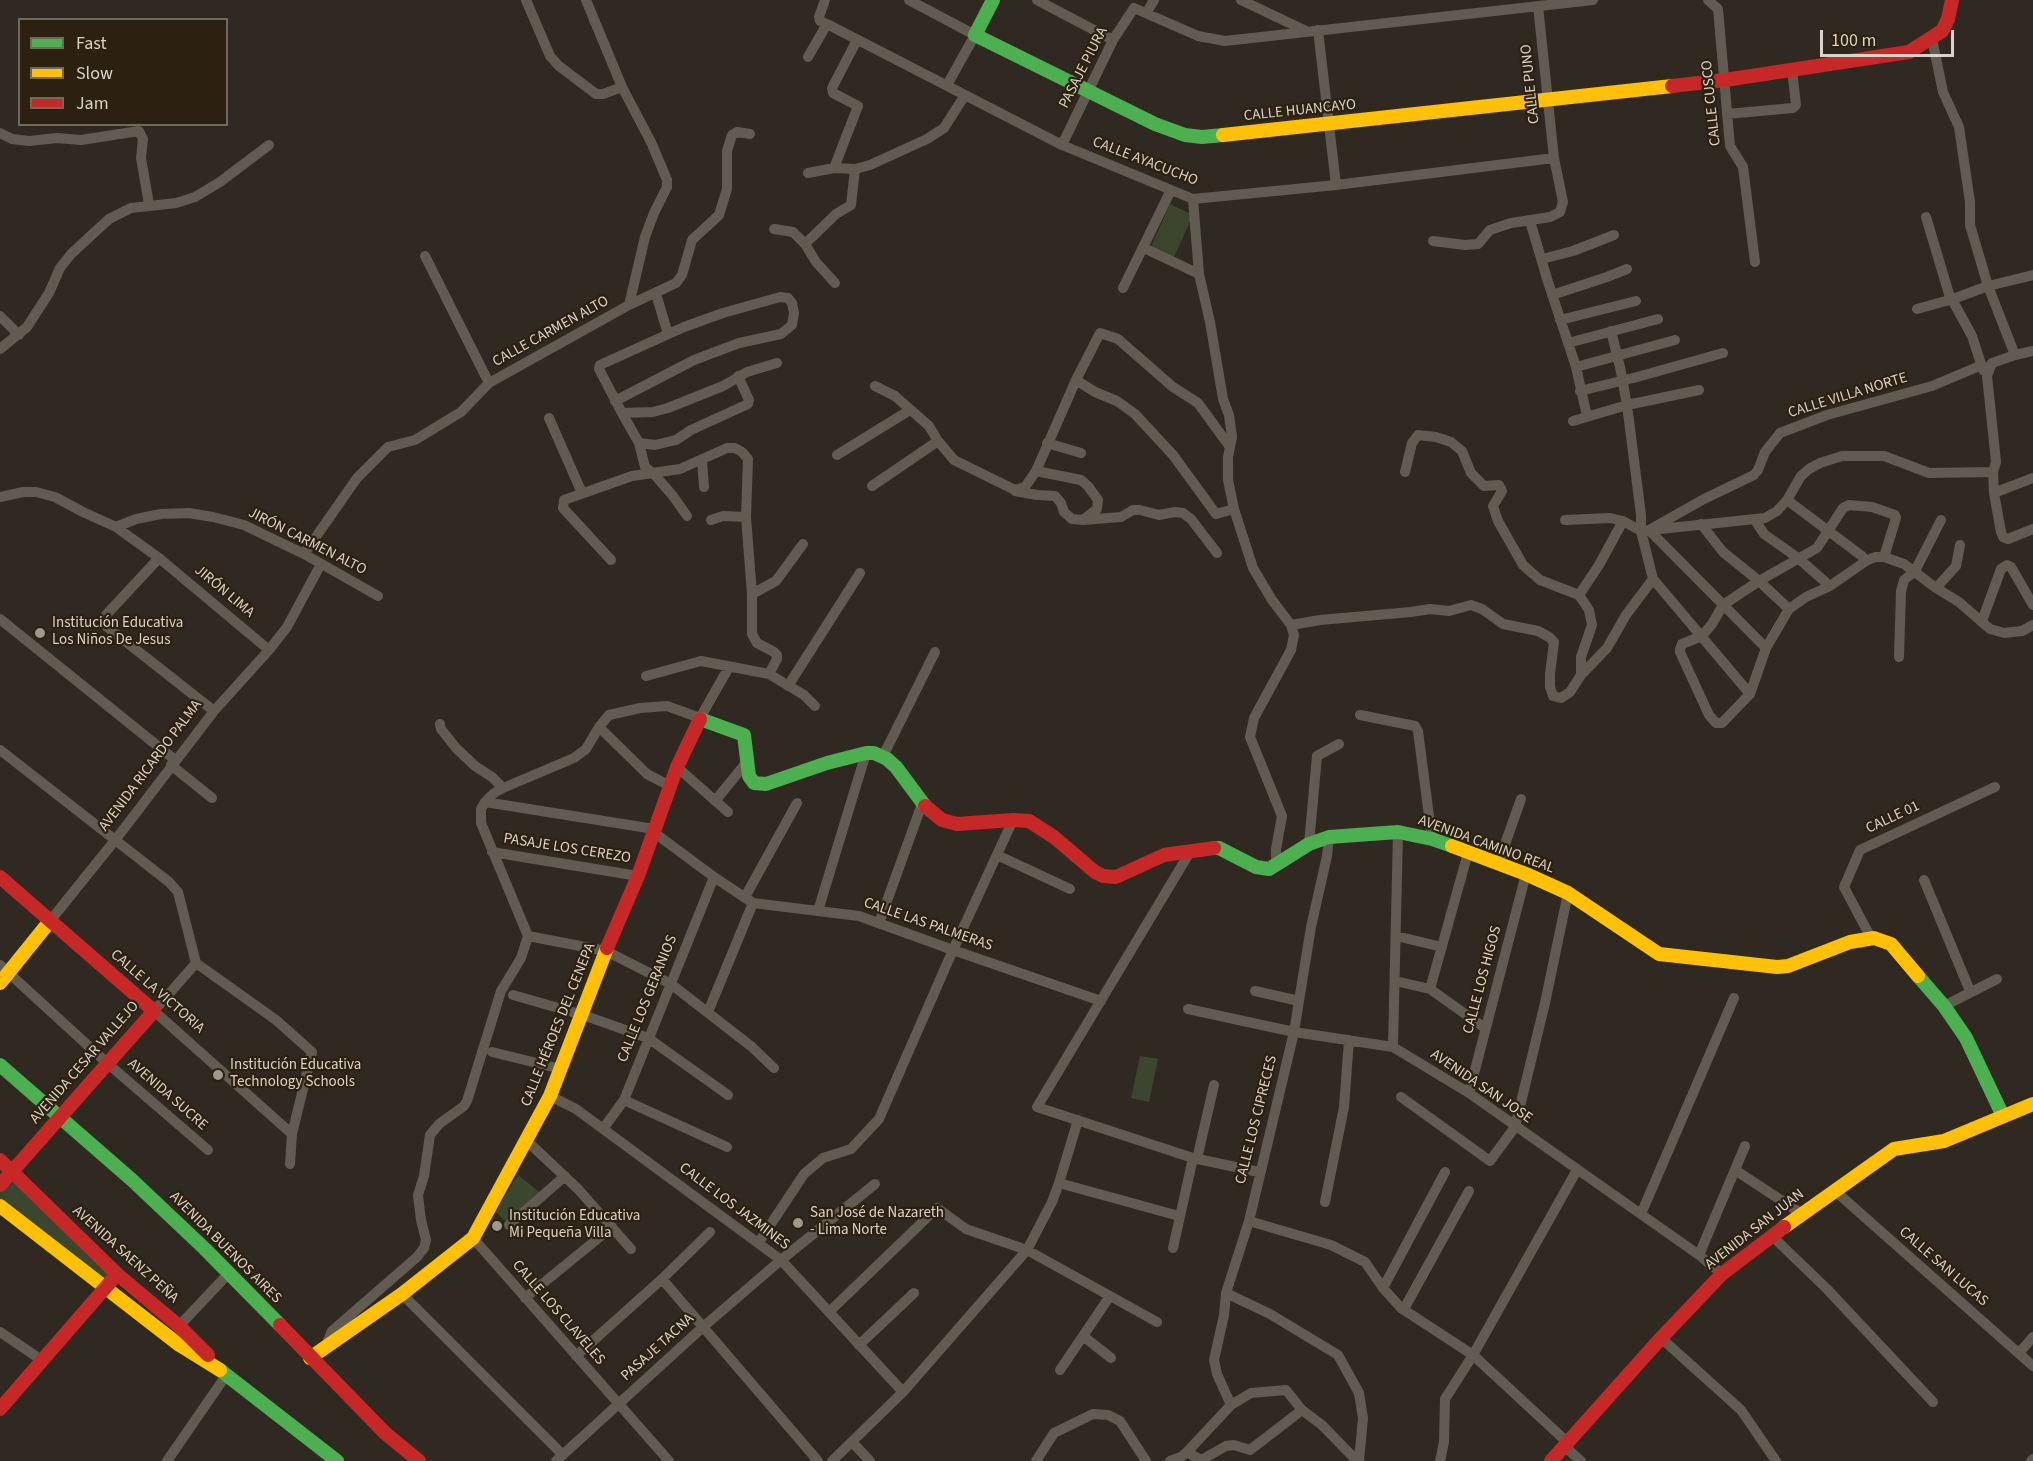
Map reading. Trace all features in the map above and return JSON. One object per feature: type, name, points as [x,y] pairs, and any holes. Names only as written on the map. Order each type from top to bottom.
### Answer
[{"type":"street","points":[[526,0],[550,56],[559,66],[596,94],[603,94],[622,87]]},
{"type":"street","name":"CALLE CARMEN ALTO","points":[[304,554],[357,478],[388,447],[415,440],[461,412],[489,383],[629,305],[645,237],[667,187],[667,180],[651,142],[622,87],[586,0]]},
{"type":"street","points":[[808,57],[827,24],[819,17],[825,0]]},
{"type":"street","name":"CALLE HUANCAYO","points":[[909,0],[1155,124],[1191,136],[1202,137],[1725,80],[1909,52],[1932,39]]},
{"type":"street","points":[[947,85],[993,0]]},
{"type":"street","points":[[1037,0],[1113,40]]},
{"type":"street","points":[[1154,0],[1147,12],[1198,36],[1230,41],[1593,0]]},
{"type":"street","points":[[1241,0],[1312,31]]},
{"type":"street","name":"CALLE CUSCO","points":[[1708,0],[1718,9],[1730,146],[1743,167],[1755,262]]},
{"type":"street","points":[[1952,0],[1948,19],[1942,31],[1932,39],[1943,92],[1959,128],[1970,202],[1970,225],[1988,286],[2015,355]]},
{"type":"street","name":"CALLE PUNO","points":[[1530,221],[1550,217],[1560,212],[1563,202],[1554,158],[1538,6]]},
{"type":"street","name":"PASAJE PIURA","points":[[1062,145],[1113,40],[1133,8],[1147,12]]},
{"type":"street","name":"CALLE AYACUCHO","points":[[827,24],[1062,145],[1193,199],[1336,185],[1554,158]]},
{"type":"street","points":[[1312,31],[1336,185]]},
{"type":"street","points":[[834,168],[858,106],[833,93],[832,88],[857,40]]},
{"type":"street","points":[[1727,114],[1793,108],[1796,105],[1792,70]]},
{"type":"street","points":[[808,173],[834,168],[855,169],[870,165],[908,148],[944,128],[965,95]]},
{"type":"street","points":[[0,133],[12,139],[29,141],[57,138],[81,140],[139,131],[143,139],[141,158],[149,204]]},
{"type":"street","points":[[629,305],[676,283],[682,274],[692,240],[719,215],[727,189],[727,152],[732,135],[737,132],[750,134]]},
{"type":"street","points":[[0,349],[19,335],[35,317],[60,268],[71,254],[109,219],[130,208],[149,204],[176,203],[195,197],[220,182],[269,145]]},
{"type":"street","points":[[805,243],[836,214],[851,205],[855,169]]},
{"type":"street","points":[[1124,288],[1171,190]]},
{"type":"street","points":[[325,1348],[332,1331],[417,1257],[424,1248],[426,1240],[418,1196],[424,1176],[430,1135],[439,1124],[464,1106],[467,1101],[501,991],[521,958],[528,936],[481,823],[481,809],[494,793],[503,788],[574,758],[586,749],[609,715],[640,708],[667,706],[744,735],[746,764],[752,781],[761,784],[867,753],[883,756],[896,767],[922,804],[942,820],[957,824],[1029,821],[1054,837],[1095,872],[1103,876],[1116,877],[1164,855],[1219,848],[1263,869],[1276,866],[1276,849],[1282,816],[1251,737],[1254,718],[1291,650],[1294,635],[1291,625],[1272,600],[1253,568],[1234,509],[1228,480],[1232,437],[1199,273],[1193,199]]},
{"type":"street","points":[[1926,217],[1949,294],[1972,336],[1987,385],[1996,462],[1993,472],[1994,493],[2001,532],[2008,539],[2033,529]]},
{"type":"street","points":[[1433,241],[1465,245],[1478,244],[1490,230],[1511,223],[1530,221],[1576,367],[1587,416]]},
{"type":"street","points":[[774,229],[793,232],[805,243],[816,262],[835,283]]},
{"type":"street","points":[[1542,259],[1573,251],[1614,235]]},
{"type":"street","points":[[1144,248],[1199,273]]},
{"type":"street","points":[[425,256],[489,383]]},
{"type":"street","points":[[1552,295],[1627,268]]},
{"type":"street","points":[[1917,309],[1988,286],[2033,275]]},
{"type":"street","points":[[656,294],[668,334]]},
{"type":"street","points":[[615,401],[688,363],[739,344],[781,334],[792,325],[793,308],[788,298],[780,297],[723,313],[668,334],[600,365],[599,369],[615,401],[639,443],[645,467],[673,496],[687,516]]},
{"type":"street","points":[[1560,320],[1636,301]]},
{"type":"street","points":[[0,316],[19,335]]},
{"type":"street","points":[[1568,343],[1658,319]]},
{"type":"street","points":[[1611,331],[1627,405],[1641,514],[1653,579],[1750,694]]},
{"type":"street","points":[[1015,490],[1025,487],[1036,471],[1076,380],[1100,333],[1118,339],[1173,387],[1198,403],[1230,447]]},
{"type":"street","points":[[1576,367],[1675,340]]},
{"type":"street","points":[[1987,385],[1988,369],[1992,363],[2033,351]]},
{"type":"street","points":[[1580,391],[1723,353]]},
{"type":"street","points":[[622,413],[653,412],[668,408],[723,386],[738,376],[777,363]]},
{"type":"street","name":"CALLE VILLA NORTE","points":[[1645,531],[1754,475],[1772,442],[1780,433],[1827,415],[1932,386],[1982,365]]},
{"type":"street","points":[[639,443],[655,445],[676,440],[748,404],[749,400],[738,376]]},
{"type":"street","points":[[1076,380],[1095,392],[1117,401],[1135,414],[1173,455],[1216,514],[1234,509]]},
{"type":"street","points":[[875,387],[895,396],[929,426],[954,460],[1015,490],[1055,496],[1064,512],[1072,519],[1121,517],[1133,510],[1159,515],[1183,513],[1191,519],[1217,553]]},
{"type":"street","points":[[1573,421],[1627,405],[1699,390]]},
{"type":"street","points":[[837,455],[910,410]]},
{"type":"street","points":[[549,418],[582,493]]},
{"type":"street","points":[[1406,472],[1412,443],[1418,435],[1436,437],[1451,442],[1461,451],[1471,473],[1484,486],[1499,485],[1502,491],[1493,506],[1498,521],[1524,565],[1540,580],[1579,595],[1589,610],[1592,625],[1581,657],[1581,675]]},
{"type":"street","points":[[872,486],[938,441]]},
{"type":"street","points":[[1047,443],[1081,453]]},
{"type":"street","points":[[611,560],[563,508],[564,500],[632,476],[680,469],[727,448],[739,449],[748,459],[746,517],[753,637],[757,643],[777,656],[769,674]]},
{"type":"street","points":[[1645,531],[1765,518],[1777,511],[1787,500],[1801,476],[1809,469],[1820,462],[1842,456],[1884,456],[1929,473],[1993,472]]},
{"type":"street","points":[[702,461],[704,488]]},
{"type":"street","points":[[1036,471],[1081,480],[1088,486],[1098,500],[1097,509],[1083,520]]},
{"type":"street","points":[[1994,493],[2033,478]]},
{"type":"street","name":"JIRÓN LIMA","points":[[0,497],[36,492],[55,497],[116,527],[159,558],[269,650]]},
{"type":"street","points":[[1787,500],[1866,561]]},
{"type":"street","points":[[1884,557],[1896,518],[1892,514],[1872,507],[1849,505],[1844,508],[1817,548],[1759,581],[1723,605],[1702,636],[1682,644],[1680,652],[1709,715],[1716,723],[1722,723],[1750,694],[1766,648],[1789,609],[1875,557],[1884,557],[1904,564],[1959,602],[1990,629],[2004,633],[2022,631],[2033,625]]},
{"type":"street","name":"JIRÓN CARMEN ALTO","points":[[116,527],[136,519],[161,514],[197,514],[244,525],[304,554],[378,596]]},
{"type":"street","points":[[711,520],[723,516],[746,517]]},
{"type":"street","points":[[1565,520],[1610,518],[1645,531],[1766,648]]},
{"type":"street","points":[[1755,520],[1764,534],[1798,558],[1830,586]]},
{"type":"street","points":[[1899,657],[1901,591],[1904,579],[1915,572],[1941,520]]},
{"type":"street","points":[[1579,595],[1599,565],[1623,521]]},
{"type":"street","points":[[1701,524],[1723,552],[1789,609]]},
{"type":"street","points":[[752,594],[776,581],[803,544]]},
{"type":"street","points":[[1936,588],[1956,566],[1960,545]]},
{"type":"street","points":[[159,558],[106,615],[104,620],[106,626],[214,711]]},
{"type":"street","name":"AVENIDA RICARDO PALMA","points":[[3,973],[50,921],[116,840],[214,711],[287,627],[321,564]]},
{"type":"street","points":[[1982,621],[2001,569],[2007,565],[2012,567],[2033,606]]},
{"type":"street","points":[[788,686],[860,573]]},
{"type":"street","points":[[1291,625],[1430,609],[1449,611],[1471,605],[1482,609],[1503,624],[1538,631],[1554,642],[1550,687],[1553,696],[1561,698],[1570,692],[1581,675],[1607,648],[1626,615],[1653,579]]},
{"type":"street","points":[[0,620],[173,762],[212,798]]},
{"type":"street","points":[[883,756],[935,652]]},
{"type":"street","points":[[646,676],[697,661],[769,674],[804,695],[815,706]]},
{"type":"street","name":"CALLE HÉROES DEL CENEPA","points":[[310,1358],[402,1294],[473,1238],[550,1096],[606,951],[638,876],[677,767],[700,718],[729,667]]},
{"type":"street","points":[[1360,715],[1415,726],[1418,731],[1432,840]]},
{"type":"street","points":[[440,724],[441,729],[456,748],[503,788]]},
{"type":"street","points":[[599,727],[647,774],[670,786]]},
{"type":"street","points":[[1309,844],[1317,756],[1339,744]]},
{"type":"street","points":[[0,750],[169,882],[178,892],[196,963],[276,1020],[312,1052],[292,1134],[290,1164]]},
{"type":"street","points":[[818,910],[867,753]]},
{"type":"street","points":[[715,801],[746,764]]},
{"type":"street","points":[[677,767],[728,812]]},
{"type":"street","name":"CALLE 01","points":[[1871,938],[1844,887],[1860,850],[1995,787]]},
{"type":"street","points":[[1498,864],[1521,798]]},
{"type":"street","name":"CALLE LAS PALMERAS","points":[[485,802],[648,828],[714,878],[749,900],[859,916],[1101,1001]]},
{"type":"street","points":[[708,1012],[749,900],[796,803]]},
{"type":"street","points":[[879,923],[922,804]]},
{"type":"street","points":[[759,1242],[804,1174],[823,1158],[851,1149],[879,1119],[1013,820]]},
{"type":"street","points":[[1394,1047],[1398,832]]},
{"type":"street","name":"AVENIDA CAMINO REAL","points":[[1276,866],[1286,857],[1309,844],[1329,837],[1398,832],[1432,840],[1526,874],[1568,893],[1659,954],[1777,967],[1788,966],[1850,942],[1871,938]]},
{"type":"street","name":"CALLE LOS CIPRECES","points":[[1230,1405],[1217,1374],[1214,1360],[1224,1315],[1226,1293],[1249,1221],[1294,1032],[1311,927],[1329,837]]},
{"type":"street","name":"PASAJE LOS CEREZO","points":[[492,852],[638,876]]},
{"type":"street","points":[[1190,852],[1037,1107],[1195,1158],[1259,1172]]},
{"type":"street","points":[[1430,989],[1468,854]]},
{"type":"street","points":[[997,855],[1070,889]]},
{"type":"street","name":"CALLE LOS HIGOS","points":[[1469,1093],[1526,874]]},
{"type":"street","name":"CALLE LA VICTORIA","points":[[0,877],[292,1134]]},
{"type":"street","name":"CALLE LOS GERANIOS","points":[[603,1129],[624,1100],[714,878]]},
{"type":"street","points":[[1924,880],[1970,991]]},
{"type":"street","points":[[1401,1097],[1490,1161],[1515,1127],[1545,1003],[1568,893]]},
{"type":"street","points":[[528,936],[606,951],[670,984],[752,1047],[774,1068]]},
{"type":"street","points":[[1396,936],[1442,947]]},
{"type":"street","points":[[1871,938],[1891,944],[1944,1006],[1966,1038],[2003,1116]]},
{"type":"street","name":"AVENIDA CESAR VALLEJO","points":[[0,1185],[196,963]]},
{"type":"street","name":"AVENIDA SUCRE","points":[[3,973],[208,1150]]},
{"type":"street","points":[[1944,1006],[1997,979]]},
{"type":"street","points":[[1395,981],[1430,989],[1485,1028]]},
{"type":"street","points":[[1255,991],[1299,1001]]},
{"type":"street","points":[[513,995],[583,1015],[648,1038],[728,1095]]},
{"type":"street","points":[[1641,1215],[1734,998]]},
{"type":"street","name":"AVENIDA SAN JOSE","points":[[1188,1009],[1294,1032],[1394,1047],[1469,1093],[1699,1255],[1722,1274]]},
{"type":"street","points":[[1325,1202],[1344,1107],[1349,1040]]},
{"type":"street","points":[[492,1052],[561,1069]]},
{"type":"street","name":"AVENIDA BUENOS AIRES","points":[[0,1065],[140,1188],[229,1274],[385,1433],[419,1461]]},
{"type":"street","points":[[1173,1248],[1179,1216],[1214,1085]]},
{"type":"street","name":"CALLE LOS JAZMINES","points":[[550,1096],[576,1109],[781,1260],[903,1392]]},
{"type":"street","points":[[624,1100],[727,1147]]},
{"type":"street","name":"AVENIDA SAN JUAN","points":[[1551,1461],[1661,1338],[1722,1274],[1834,1190],[1894,1149],[1944,1142],[2033,1104]]},
{"type":"street","points":[[832,1461],[903,1392],[1026,1251],[1059,1183],[1078,1120]]},
{"type":"street","points":[[526,1140],[565,1176],[631,1249]]},
{"type":"street","points":[[1699,1255],[1745,1146]]},
{"type":"street","name":"AVENIDA SAENZ PEÑA","points":[[0,1160],[117,1274],[179,1326],[227,1374],[337,1461]]},
{"type":"street","points":[[1440,1461],[1444,1442],[1445,1399],[1473,1355],[1577,1170]]},
{"type":"street","points":[[1735,1170],[1802,1214]]},
{"type":"street","points":[[1383,1288],[1444,1172]]},
{"type":"street","points":[[509,1225],[565,1176]]},
{"type":"street","points":[[1059,1183],[1179,1216]]},
{"type":"street","name":"PASAJE TACNA","points":[[559,1458],[703,1327],[875,1184]]},
{"type":"street","name":"CALLE SAN LUCAS","points":[[1834,1190],[2033,1366]]},
{"type":"street","points":[[1404,1309],[1469,1191]]},
{"type":"street","name":"AVENIDA SAENZ PEÑA","points":[[0,1206],[178,1344],[227,1374]]},
{"type":"street","points":[[829,1312],[937,1208],[966,1228],[1026,1251],[1157,1322]]},
{"type":"street","points":[[1249,1221],[1340,1249],[1365,1262],[1383,1288],[1404,1309],[1473,1355],[1581,1461]]},
{"type":"street","points":[[525,1298],[612,1227]]},
{"type":"street","points":[[576,1356],[663,1279],[710,1232]]},
{"type":"street","points":[[1772,1236],[1827,1289],[1933,1402]]},
{"type":"street","name":"CALLE LOS CLAVELES","points":[[473,1238],[669,1461]]},
{"type":"street","points":[[0,1410],[117,1274]]},
{"type":"street","points":[[179,1326],[229,1274]]},
{"type":"street","points":[[663,1279],[818,1461]]},
{"type":"street","points":[[859,1345],[914,1293]]},
{"type":"street","points":[[1226,1293],[1270,1314],[1338,1355],[1359,1393],[1363,1418],[1358,1461]]},
{"type":"street","points":[[402,1294],[559,1458]]},
{"type":"street","points":[[1060,1370],[1110,1296]]},
{"type":"street","points":[[0,1332],[43,1361]]},
{"type":"street","points":[[1083,1336],[1111,1358]]},
{"type":"street","points":[[2019,1353],[2033,1337]]},
{"type":"street","points":[[1661,1338],[1742,1410],[1776,1461]]},
{"type":"street","points":[[167,1461],[227,1374]]},
{"type":"street","points":[[1180,1458],[1230,1405],[1251,1393],[1286,1390],[1302,1410],[1322,1425],[1358,1461]]},
{"type":"street","points":[[1180,1458],[1201,1460],[1226,1446],[1234,1445],[1250,1450],[1302,1410]]},
{"type":"street","points":[[1036,1461],[1054,1433],[1093,1414],[1108,1415],[1120,1421],[1146,1461]]},
{"type":"street","points":[[852,1442],[870,1461]]},
{"type":"green space","points":[[1170,204],[1193,215],[1174,257],[1151,247]]},
{"type":"green space","points":[[1140,1056],[1158,1059],[1149,1102],[1131,1098]]},
{"type":"green space","points":[[518,1175],[543,1195],[509,1225],[496,1212]]},
{"type":"green space","points":[[14,1182],[107,1273],[105,1280],[0,1199],[0,1192]]},
{"type":"traffic: fast","points":[[993,0],[975,35],[1155,124],[1185,135],[1202,137],[1223,135]]},
{"type":"traffic: fast","points":[[700,719],[744,735],[749,776],[754,783],[766,784],[827,763],[874,753],[887,759],[896,767],[925,806]]},
{"type":"traffic: fast","points":[[1214,848],[1219,848],[1256,867],[1269,869],[1309,844],[1329,837],[1398,832],[1452,846]]},
{"type":"traffic: fast","points":[[1918,976],[1944,1006],[1966,1038],[2003,1116]]},
{"type":"traffic: fast","points":[[0,1065],[132,1180],[205,1249],[280,1325]]},
{"type":"traffic: fast","points":[[220,1370],[337,1461]]},
{"type":"traffic: slow","points":[[1223,135],[1672,86]]},
{"type":"traffic: slow","points":[[1452,846],[1526,874],[1568,893],[1659,954],[1777,967],[1788,966],[1850,942],[1874,938],[1891,944],[1918,976]]},
{"type":"traffic: slow","points":[[0,983],[50,921]]},
{"type":"traffic: slow","points":[[310,1358],[402,1294],[473,1238],[550,1096],[607,948]]},
{"type":"traffic: slow","points":[[1784,1227],[1894,1149],[1944,1141],[2033,1104]]},
{"type":"traffic: slow","points":[[0,1206],[178,1344],[220,1370]]},
{"type":"traffic: jam","points":[[1672,86],[1909,52],[1942,31],[1948,19],[1952,0]]},
{"type":"traffic: jam","points":[[607,948],[638,876],[677,767],[700,719]]},
{"type":"traffic: jam","points":[[925,806],[942,820],[957,824],[1029,821],[1054,837],[1095,872],[1103,876],[1116,877],[1164,855],[1214,848]]},
{"type":"traffic: jam","points":[[0,877],[154,1011],[0,1185]]},
{"type":"traffic: jam","points":[[0,1160],[117,1274],[179,1326],[208,1355]]},
{"type":"traffic: jam","points":[[1551,1461],[1661,1338],[1722,1274],[1784,1227]]},
{"type":"traffic: jam","points":[[0,1409],[112,1280]]},
{"type":"traffic: jam","points":[[280,1325],[385,1433],[419,1461]]},
{"type":"place","name":"Institución Educativa Los Niños De Jesus","points":[[40,633]]},
{"type":"place","name":"Institución Educativa Technology Schools","points":[[218,1075]]},
{"type":"place","name":"San José de Nazareth - Lima Norte","points":[[798,1223]]},
{"type":"place","name":"Institución Educativa Mi Pequeña Villa","points":[[497,1226]]}]
